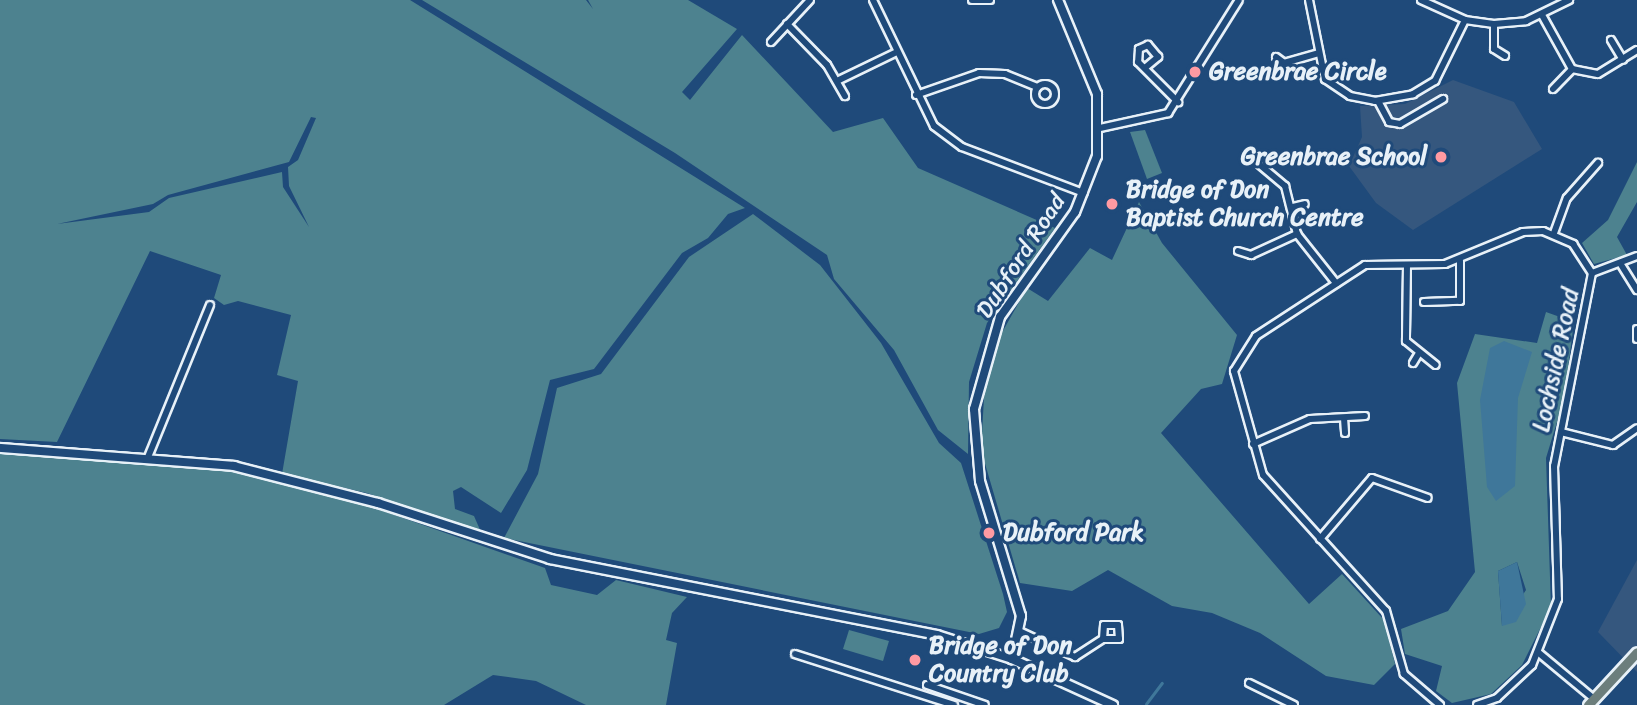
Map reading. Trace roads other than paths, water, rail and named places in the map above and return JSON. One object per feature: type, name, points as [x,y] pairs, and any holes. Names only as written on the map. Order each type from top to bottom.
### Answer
[{"type":"main road","name":"Dubford Road","points":[[1012,659],[1019,631],[1019,603],[976,462],[976,390],[1000,317],[1085,193],[1100,128],[1090,67],[1058,0]]},
{"type":"main road","points":[[0,448],[148,457],[234,466],[378,503],[550,559],[937,635],[1012,659],[1114,705]]},
{"type":"main road","points":[[1591,702],[1637,652]]},
{"type":"street","points":[[771,42],[810,0]]},
{"type":"street","points":[[873,0],[916,95],[949,139],[1085,193]]},
{"type":"street","points":[[972,0],[990,0]]},
{"type":"street","points":[[1100,128],[1147,121],[1178,102],[1239,0]]},
{"type":"street","points":[[1309,0],[1318,53],[1335,89],[1378,101],[1413,94],[1436,81],[1465,20]]},
{"type":"street","points":[[1421,0],[1465,20],[1494,24],[1542,15],[1569,0]]},
{"type":"street","points":[[1440,8],[1443,0]]},
{"type":"street","points":[[1542,15],[1572,69]]},
{"type":"street","points":[[787,24],[839,80],[845,96]]},
{"type":"street","points":[[1494,24],[1494,49],[1505,56]]},
{"type":"street","points":[[1611,40],[1623,60]]},
{"type":"street","points":[[1572,69],[1598,74],[1637,50]]},
{"type":"street","points":[[839,80],[897,52]]},
{"type":"street","points":[[1276,57],[1284,62],[1318,53]]},
{"type":"street","points":[[1146,67],[1178,102]]},
{"type":"street","points":[[1553,89],[1572,69]]},
{"type":"street","points":[[916,95],[979,73],[1005,74],[1038,87]]},
{"type":"street","points":[[1378,101],[1389,122],[1400,124],[1443,99]]},
{"type":"street","points":[[1440,705],[1405,674],[1386,611],[1268,483],[1253,444],[1235,378],[1239,354],[1256,336],[1371,263],[1407,265],[1460,261],[1524,232],[1554,233],[1567,198],[1598,163]]},
{"type":"street","points":[[1260,165],[1285,186],[1293,207],[1297,234],[1336,283]]},
{"type":"street","points":[[1293,207],[1306,204]]},
{"type":"street","name":"Lochside Road","points":[[1477,705],[1497,698],[1539,653],[1559,599],[1554,466],[1592,273],[1578,250],[1554,233]]},
{"type":"street","points":[[1243,264],[1242,252],[1297,234]]},
{"type":"street","points":[[1592,273],[1637,256]]},
{"type":"street","points":[[1424,302],[1460,301],[1460,261]]},
{"type":"street","points":[[1620,263],[1637,290]]},
{"type":"street","points":[[1407,265],[1405,330],[1408,344],[1436,365]]},
{"type":"street","points":[[148,457],[210,306]]},
{"type":"street","points":[[1637,329],[1637,339]]},
{"type":"street","points":[[1413,363],[1419,354]]},
{"type":"street","points":[[1253,444],[1303,421],[1364,416]]},
{"type":"street","points":[[1344,418],[1345,433]]},
{"type":"street","points":[[1561,432],[1613,444],[1637,428]]},
{"type":"street","points":[[1320,539],[1373,478],[1428,498]]},
{"type":"street","points":[[1414,492],[1419,483]]},
{"type":"street","points":[[1019,631],[1075,657],[1103,639]]},
{"type":"street","points":[[1539,653],[1591,702]]},
{"type":"street","points":[[795,654],[954,705]]},
{"type":"street","points":[[1249,682],[1294,705]]},
{"type":"street","points":[[927,685],[985,705]]},
{"type":"street","points":[[1497,698],[1504,705]]},
{"type":"waterway","points":[[1146,704],[1162,683]]},
{"type":"place","name":"Greenbrae Circle","points":[[1195,72]]},
{"type":"place","name":"Greenbrae School","points":[[1441,157]]},
{"type":"place","name":"Bridge of Don Baptist Church Centre","points":[[1112,204]]},
{"type":"place","name":"Dubford Park","points":[[989,533]]},
{"type":"place","name":"Bridge of Don Country Club","points":[[915,660]]}]
